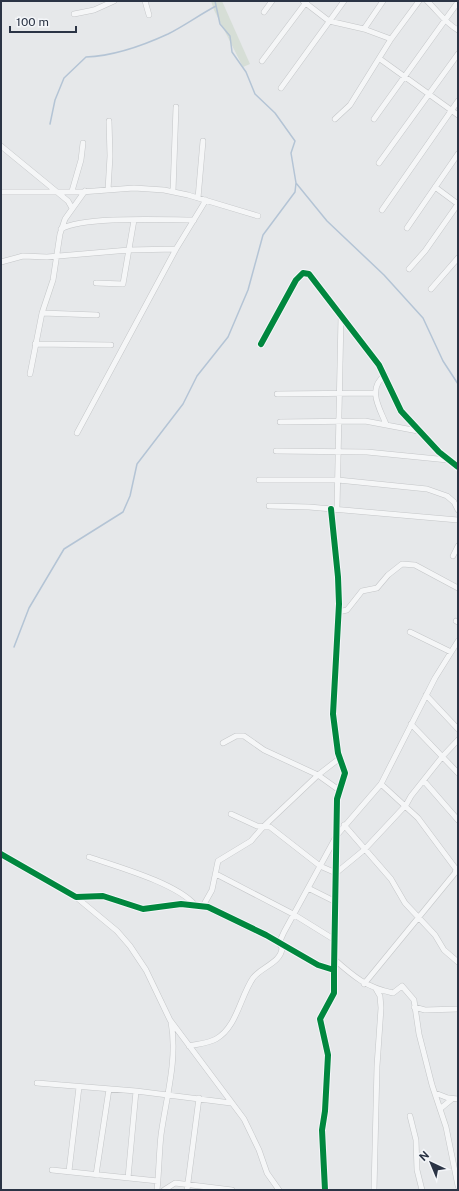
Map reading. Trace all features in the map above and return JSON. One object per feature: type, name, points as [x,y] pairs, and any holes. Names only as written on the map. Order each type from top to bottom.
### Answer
[{"type":"street","points":[[74,14],[94,10],[114,1]]},
{"type":"street","points":[[144,1],[149,15]]},
{"type":"street","points":[[264,12],[272,1]]},
{"type":"street","points":[[281,88],[344,1]]},
{"type":"street","points":[[364,29],[382,1]]},
{"type":"street","points":[[335,119],[350,105],[355,94],[380,59],[390,39],[419,1]]},
{"type":"street","points":[[427,1],[441,15],[444,21],[458,30]]},
{"type":"street","points":[[262,60],[305,2],[329,21],[364,29],[390,39]]},
{"type":"street","points":[[374,119],[458,2]]},
{"type":"street","points":[[379,163],[458,54]]},
{"type":"street","points":[[380,59],[458,115]]},
{"type":"street","points":[[382,210],[458,101]]},
{"type":"street","points":[[173,191],[176,107]]},
{"type":"street","points":[[108,190],[110,121]]},
{"type":"street","points":[[198,198],[203,141]]},
{"type":"street","points":[[72,191],[81,160],[83,143]]},
{"type":"street","points":[[1,146],[56,192],[68,200],[72,208]]},
{"type":"street","points":[[407,228],[458,154]]},
{"type":"street","points":[[409,269],[425,251],[458,204],[435,187]]},
{"type":"street","points":[[1,192],[56,192],[134,188],[173,191],[258,216]]},
{"type":"street","points":[[30,374],[42,313],[52,287],[61,229],[65,219],[85,191]]},
{"type":"street","points":[[77,433],[176,249],[206,200]]},
{"type":"street","points":[[96,283],[123,284],[134,220]]},
{"type":"street","points":[[61,229],[71,224],[100,221],[194,220]]},
{"type":"street","points":[[1,262],[23,256],[176,249]]},
{"type":"street","points":[[431,290],[456,265],[458,258]]},
{"type":"street","points":[[261,344],[296,280],[303,273],[309,274],[373,357],[385,375],[401,411],[418,431],[448,460],[458,467]]},
{"type":"street","points":[[42,313],[97,315]]},
{"type":"street","points":[[337,510],[341,317]]},
{"type":"street","points":[[35,344],[111,345]]},
{"type":"street","points":[[385,375],[378,381],[374,394],[386,424]]},
{"type":"street","points":[[277,394],[374,394]]},
{"type":"street","points":[[280,422],[338,421],[386,424],[418,431]]},
{"type":"street","points":[[276,451],[338,451],[448,460]]},
{"type":"street","points":[[259,480],[338,480],[389,484],[439,492],[451,498],[458,510]]},
{"type":"street","points":[[270,506],[330,509],[458,520]]},
{"type":"street","points":[[325,1190],[322,1130],[325,1111],[328,1054],[320,1019],[334,993],[337,799],[345,773],[340,758],[333,708],[338,612],[338,577],[330,509]]},
{"type":"street","points":[[453,556],[458,546]]},
{"type":"street","points":[[338,612],[347,610],[362,590],[377,588],[388,575],[402,564],[415,565],[458,588]]},
{"type":"street","points":[[410,632],[451,652]]},
{"type":"street","points":[[279,943],[293,914],[337,835],[344,825],[381,784],[435,678],[458,641]]},
{"type":"street","points":[[426,695],[458,729]]},
{"type":"street","points":[[411,724],[458,773]]},
{"type":"street","points":[[223,743],[236,736],[244,736],[264,750],[318,774],[340,790]]},
{"type":"street","points":[[336,873],[364,850],[406,805],[410,796],[458,740]]},
{"type":"street","points":[[203,906],[212,890],[218,861],[251,841],[263,827],[318,774],[340,758]]},
{"type":"street","points":[[424,781],[458,820]]},
{"type":"street","points":[[364,984],[456,869],[433,837],[406,805],[381,784]]},
{"type":"street","points":[[231,814],[257,826],[272,828],[320,866],[336,873]]},
{"type":"street","points":[[344,825],[364,850],[390,878],[405,903],[435,935],[444,950],[458,962]]},
{"type":"street","points":[[1,854],[76,897],[112,926],[125,940],[146,970],[170,1020],[244,1119],[259,1150],[267,1173],[279,1190]]},
{"type":"street","points":[[89,857],[164,884],[188,898],[195,905]]},
{"type":"street","points":[[216,874],[293,914],[335,940]]},
{"type":"street","points":[[308,888],[336,902]]},
{"type":"street","points":[[76,897],[102,896],[143,909],[169,905],[203,906],[243,924],[318,965],[334,970]]},
{"type":"street","points":[[189,1046],[216,1039],[224,1032],[253,978],[279,956],[282,948],[279,943]]},
{"type":"street","points":[[334,959],[364,984],[376,989],[393,993],[402,986],[413,997],[419,1034],[446,1127],[458,1186]]},
{"type":"street","points":[[374,1190],[373,1171],[381,1008],[380,996],[376,989]]},
{"type":"street","points":[[414,1007],[425,1010],[458,1009]]},
{"type":"street","points":[[417,1019],[425,1010]]},
{"type":"street","points":[[157,1190],[161,1136],[173,1046],[170,1020]]},
{"type":"street","points":[[37,1083],[136,1091],[231,1103]]},
{"type":"street","points":[[69,1171],[79,1087]]},
{"type":"street","points":[[96,1175],[109,1089]]},
{"type":"street","points":[[128,1178],[136,1091]]},
{"type":"street","points":[[435,1093],[452,1099],[458,1099]]},
{"type":"street","points":[[187,1190],[199,1098]]},
{"type":"street","points":[[440,1109],[452,1099]]},
{"type":"street","points":[[410,1116],[416,1140],[417,1170],[422,1190]]},
{"type":"street","points":[[52,1170],[158,1181]]},
{"type":"street","points":[[164,1190],[175,1183],[232,1190]]},
{"type":"shaded area","points":[[211,1],[222,1],[250,64],[243,67],[214,10]]},
{"type":"waterway","points":[[14,647],[29,608],[64,549],[123,512],[130,496],[137,464],[183,404],[197,376],[228,337],[248,290],[263,235],[295,192],[296,183],[291,153],[295,141],[275,113],[255,94],[246,72],[232,52],[230,36],[220,24],[215,1]]},
{"type":"waterway","points":[[50,124],[55,100],[64,78],[86,57],[107,55],[148,43],[174,31],[216,6]]},
{"type":"waterway","points":[[296,183],[327,221],[384,275],[423,318],[443,361],[458,384]]},
{"type":"cycle path","points":[[261,344],[296,280],[303,273],[309,274],[379,365],[401,411],[439,452],[458,467]]},
{"type":"cycle path","points":[[325,1190],[322,1130],[325,1111],[328,1055],[320,1019],[334,993],[337,799],[345,773],[338,753],[333,714],[339,604],[338,577],[331,509]]},
{"type":"cycle path","points":[[1,854],[76,897],[103,896],[143,909],[181,904],[208,907],[266,935],[318,965],[334,970]]}]
